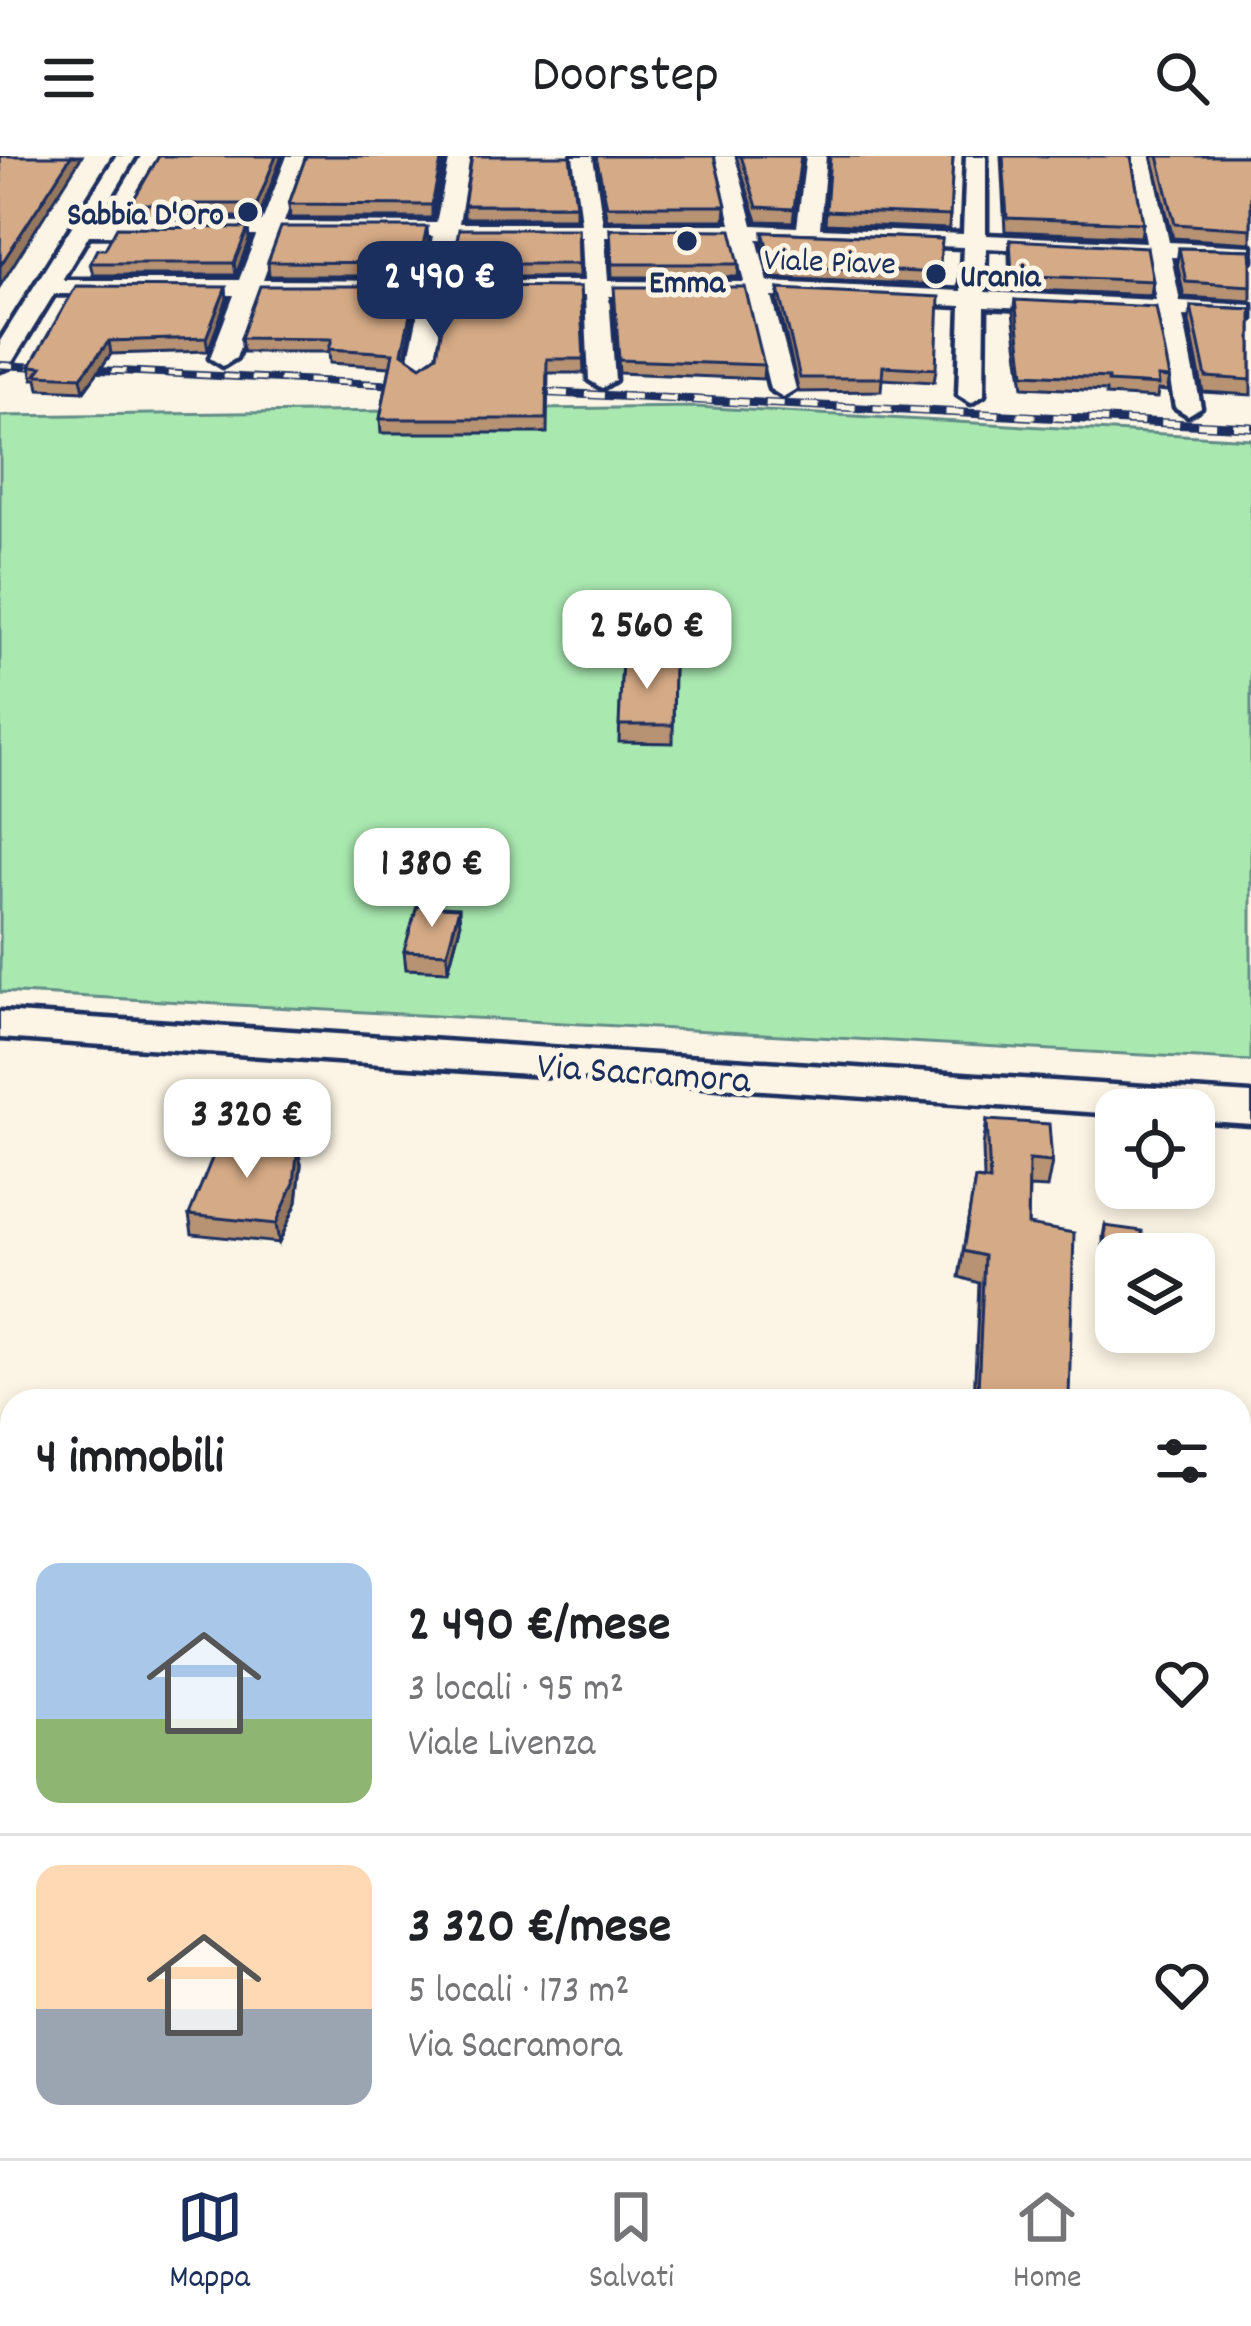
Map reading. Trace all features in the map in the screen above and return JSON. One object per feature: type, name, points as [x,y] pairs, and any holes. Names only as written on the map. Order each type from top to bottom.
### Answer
[{"type":"street","points":[[0,362],[126,156]]},
{"type":"street","points":[[223,358],[297,156]]},
{"type":"street","points":[[420,368],[460,156]]},
{"type":"street","points":[[583,156],[593,231],[602,380]]},
{"type":"street","points":[[724,156],[783,389]]},
{"type":"street","points":[[808,234],[816,156]]},
{"type":"street","points":[[971,395],[969,297],[976,156]]},
{"type":"street","points":[[1141,156],[1188,407]]},
{"type":"street","points":[[82,228],[741,231],[1251,253]]},
{"type":"street","name":"Viale Piave","points":[[46,287],[760,289],[1251,312]]},
{"type":"street","name":"Via Sacramora","points":[[12,1029],[1251,1109]]},
{"type":"green space","points":[[696,407],[1251,439],[1251,1061],[0,992],[0,416]]},
{"type":"building","points":[[0,156],[71,156],[0,266],[1,182]]},
{"type":"building","points":[[159,156],[276,156],[257,204],[131,204]]},
{"type":"building","points":[[306,156],[442,156],[432,205],[289,204]]},
{"type":"building","points":[[472,156],[570,156],[576,205],[464,205]]},
{"type":"building","points":[[596,156],[714,156],[726,206],[607,206]]},
{"type":"building","points":[[741,156],[801,156],[794,209],[757,207]]},
{"type":"building","points":[[830,156],[953,156],[950,216],[826,211]]},
{"type":"building","points":[[1003,156],[1131,156],[1143,223],[1007,218]]},
{"type":"building","points":[[1158,156],[1251,156],[1251,229],[1175,224]]},
{"type":"building","points":[[117,227],[248,228],[234,263],[90,263],[97,249],[105,249]]},
{"type":"building","points":[[281,227],[427,227],[419,263],[268,262]]},
{"type":"building","points":[[459,229],[578,229],[579,264],[453,264]]},
{"type":"building","points":[[610,229],[731,230],[739,264],[612,264]]},
{"type":"building","points":[[763,232],[942,239],[939,273],[772,265]]},
{"type":"building","points":[[1010,240],[1147,247],[1153,281],[1012,275]]},
{"type":"building","points":[[1179,248],[1251,250],[1251,286],[1186,282]]},
{"type":"building","points":[[76,286],[226,287],[206,338],[109,341],[81,377],[36,375],[42,367],[30,366]]},
{"type":"building","points":[[260,286],[416,286],[402,353],[421,366],[437,355],[449,286],[580,287],[584,359],[547,359],[546,419],[380,419],[393,353],[329,349],[332,339],[241,338]]},
{"type":"building","points":[[614,287],[745,287],[764,365],[619,360]]},
{"type":"building","points":[[779,289],[939,297],[936,369],[883,366],[882,378],[800,378]]},
{"type":"building","points":[[1015,300],[1156,307],[1170,378],[1158,377],[1159,385],[1024,374]]},
{"type":"building","points":[[1191,306],[1251,309],[1251,380],[1206,377]]},
{"type":"building","points":[[622,659],[674,659],[673,725],[619,725]]},
{"type":"building","points":[[417,906],[459,908],[447,953],[404,951]]},
{"type":"building","points":[[987,1120],[1049,1124],[1052,1162],[1029,1160],[1028,1225],[1074,1233],[1069,1389],[978,1389],[984,1256],[963,1251],[975,1179],[990,1181]]},
{"type":"building","points":[[222,1134],[298,1146],[294,1183],[276,1224],[189,1215]]},
{"type":"building","points":[[1105,1226],[1142,1233],[1105,1233]]},
{"type":"railway","points":[[0,365],[418,386]]},
{"type":"railway","points":[[541,392],[514,391],[1251,427]]},
{"type":"place","name":"Sabbia D'Oro","points":[[248,212]]},
{"type":"place","name":"Emma","points":[[687,241]]},
{"type":"place","name":"Urania","points":[[936,274]]}]
